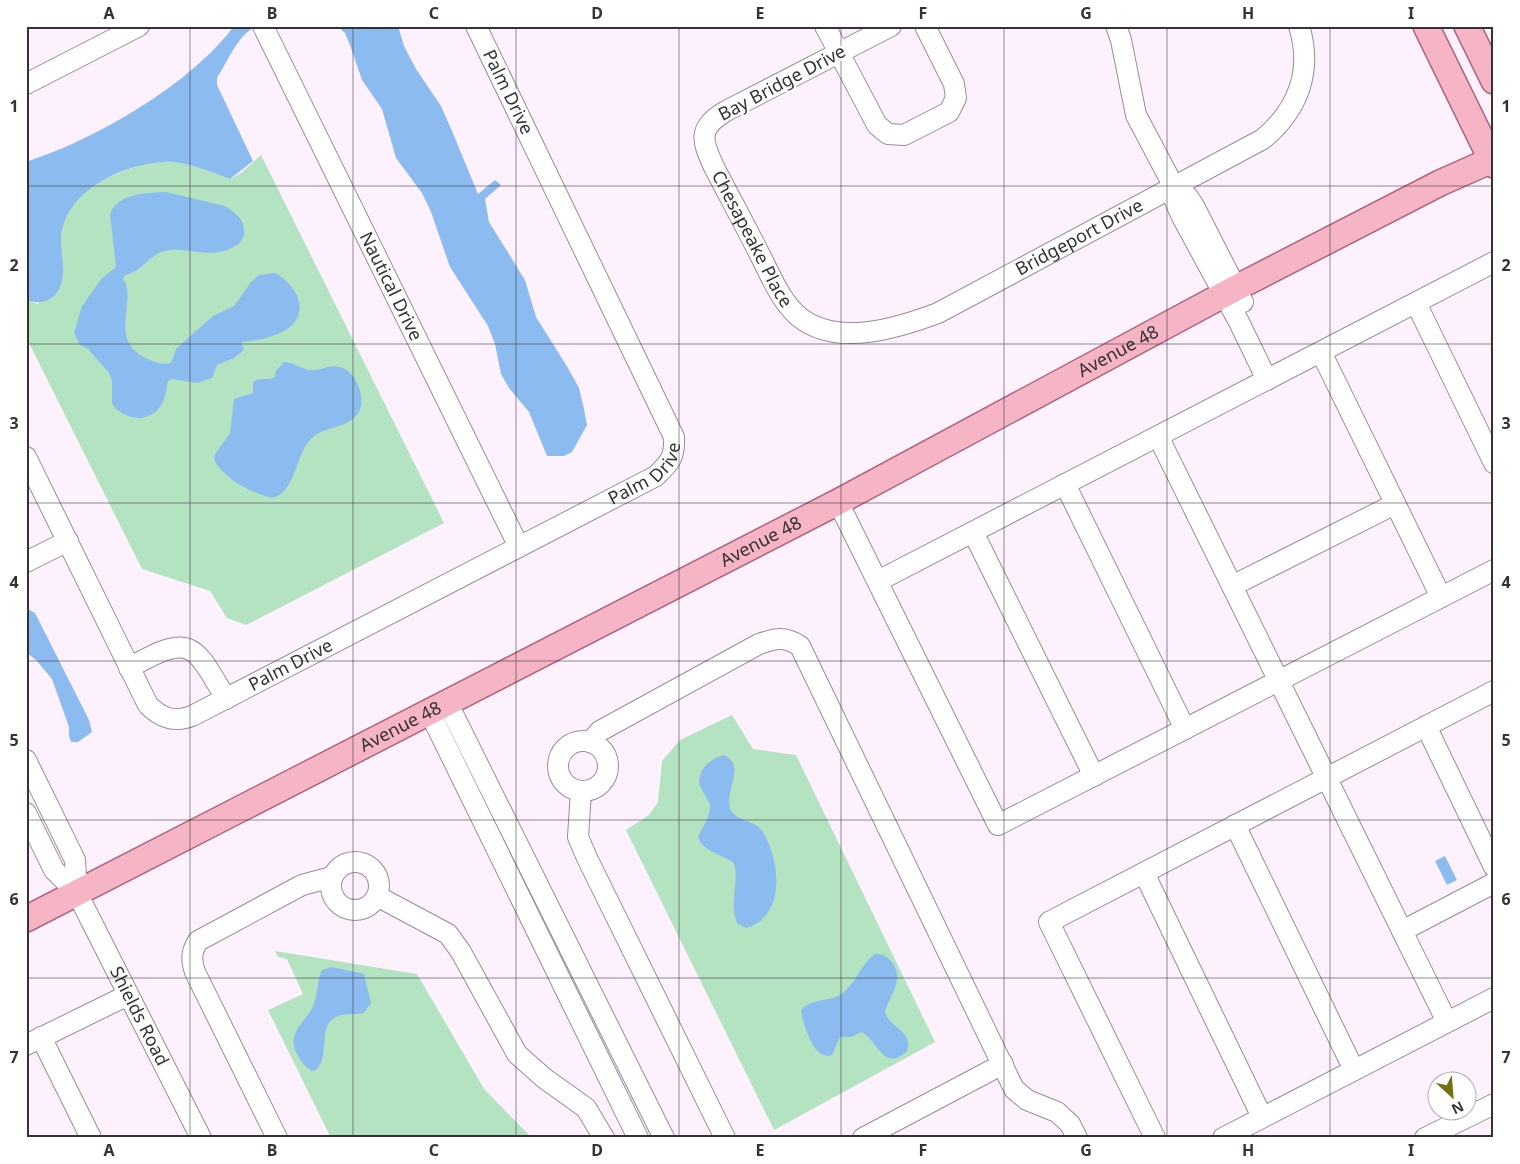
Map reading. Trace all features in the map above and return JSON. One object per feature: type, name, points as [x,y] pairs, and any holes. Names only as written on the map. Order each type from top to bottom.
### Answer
[{"type":"main road","points":[[1426,26],[1493,161]]},
{"type":"main road","points":[[1467,26],[1494,81]]},
{"type":"main road","name":"Avenue 48","points":[[26,919],[838,502],[1234,294],[1440,183],[1493,161]]},
{"type":"street","points":[[26,84],[139,26]]},
{"type":"street","name":"Nautical Drive","points":[[263,26],[519,547]]},
{"type":"street","name":"Palm Drive","points":[[26,457],[148,705],[162,717],[183,720],[656,476],[671,461],[674,436],[476,26]]},
{"type":"street","points":[[825,26],[877,125],[888,134],[904,135],[949,112],[956,98],[954,84],[925,26]]},
{"type":"street","name":"Bay Bridge Drive","points":[[704,132],[711,121],[726,111],[891,26]]},
{"type":"street","points":[[1116,26],[1121,40],[1136,115],[1174,187],[1188,197],[1191,218],[1234,294],[1273,377]]},
{"type":"street","name":"Bridgeport Drive","points":[[822,329],[849,333],[872,331],[907,325],[938,314],[1263,140],[1278,127],[1293,106],[1302,82],[1305,62],[1304,42],[1299,26]]},
{"type":"street","name":"Chesapeake Place","points":[[704,132],[705,149],[782,297],[799,317],[822,329]]},
{"type":"street","points":[[878,581],[1494,262]]},
{"type":"street","points":[[1416,303],[1494,463]]},
{"type":"street","points":[[1321,352],[1441,597]]},
{"type":"street","points":[[1158,436],[1447,1022]]},
{"type":"street","points":[[1065,484],[1185,729]]},
{"type":"street","points":[[838,502],[998,825],[1494,570]]},
{"type":"street","points":[[1232,586],[1395,504]]},
{"type":"street","points":[[973,532],[1094,776]]},
{"type":"street","points":[[26,562],[68,541]]},
{"type":"street","points":[[590,742],[600,732],[759,644],[778,637],[791,640],[800,646],[1014,1089],[1027,1100],[1057,1112],[1070,1124],[1077,1138]]},
{"type":"street","points":[[129,668],[171,648],[189,649],[205,661],[226,698]]},
{"type":"street","points":[[1155,1138],[1049,922],[1426,726],[1493,695]]},
{"type":"street","points":[[439,708],[638,1138]]},
{"type":"street","points":[[439,708],[664,1138]]},
{"type":"street","points":[[1426,726],[1494,867]]},
{"type":"street","points":[[574,742],[590,742],[603,751],[608,766],[602,781],[596,787],[581,791],[566,784],[560,777],[558,761],[567,747],[574,742]]},
{"type":"street","name":"Shields Road","points":[[26,760],[75,860],[77,893]]},
{"type":"street","points":[[581,791],[578,837],[724,1138]]},
{"type":"street","name":"Shields Road","points":[[26,814],[54,870],[77,893],[201,1138]]},
{"type":"street","points":[[1235,825],[1354,1070]]},
{"type":"street","points":[[349,862],[365,863],[376,874],[379,888],[377,896],[366,908],[349,910],[335,901],[331,893],[332,876],[336,870],[349,862]]},
{"type":"street","points":[[1144,873],[1262,1117]]},
{"type":"street","points":[[277,1138],[195,972],[192,963],[192,951],[198,941],[284,894],[302,885],[332,876]]},
{"type":"street","points":[[1402,931],[1494,883]]},
{"type":"street","points":[[377,896],[448,934],[461,952],[517,1054],[537,1073],[586,1108],[604,1138]]},
{"type":"street","points":[[91,1138],[34,1041],[128,995]]},
{"type":"street","points":[[1223,1138],[1494,998]]},
{"type":"street","points":[[863,1138],[1002,1064]]},
{"type":"street","points":[[1425,1138],[1492,1109]]},
{"type":"green space","points":[[261,155],[444,523],[246,625],[227,618],[210,591],[142,569],[26,337],[26,300],[38,304],[63,271],[61,239],[63,225],[75,203],[84,193],[97,184],[131,168],[164,162],[189,165],[230,179],[241,173]]},
{"type":"green space","points":[[732,715],[753,749],[796,755],[935,1042],[774,1130],[626,830],[649,815],[658,802],[662,761],[680,740]]},
{"type":"green space","points":[[275,951],[417,974],[484,1089],[532,1138],[331,1138],[268,1010],[303,994],[287,959],[278,957]]},
{"type":"water","points":[[234,26],[257,26],[239,41],[217,78],[217,85],[253,161],[230,179],[197,167],[163,162],[133,167],[103,180],[78,200],[69,212],[63,226],[61,241],[63,273],[57,292],[46,301],[26,300],[26,162],[72,144],[138,109],[201,62]]},
{"type":"water","points":[[337,26],[398,26],[404,46],[416,69],[441,106],[478,194],[495,180],[501,185],[485,199],[489,222],[525,280],[536,317],[579,388],[587,425],[572,452],[564,456],[547,456],[529,412],[509,388],[501,374],[495,344],[488,326],[450,267],[431,212],[422,193],[396,158],[382,109],[362,80],[345,33]]},
{"type":"water","points":[[166,192],[225,206],[241,220],[244,235],[237,245],[218,252],[164,251],[154,256],[136,271],[125,275],[123,279],[127,287],[128,297],[125,330],[133,349],[154,362],[171,363],[176,349],[213,316],[234,306],[252,281],[259,275],[275,273],[282,277],[298,297],[299,312],[296,320],[290,327],[279,333],[273,336],[241,342],[244,350],[234,358],[217,365],[212,378],[197,383],[172,379],[168,381],[162,404],[157,410],[151,415],[144,417],[130,417],[117,410],[112,404],[112,381],[109,373],[88,349],[80,345],[74,333],[82,306],[102,278],[116,267],[110,214],[114,207],[126,198]]},
{"type":"water","points":[[284,362],[310,370],[332,366],[346,370],[356,380],[361,395],[361,402],[357,415],[352,420],[321,432],[310,440],[301,455],[286,490],[272,498],[256,493],[231,479],[214,459],[215,454],[230,433],[234,399],[253,393],[253,382],[275,377],[276,371]]},
{"type":"water","points":[[26,608],[35,613],[89,720],[92,732],[78,742],[71,742],[69,727],[52,679],[37,661],[26,652]]},
{"type":"water","points":[[724,755],[734,765],[729,801],[730,808],[736,816],[755,825],[763,832],[769,844],[776,872],[774,900],[768,912],[759,922],[746,928],[737,923],[735,914],[736,875],[733,862],[707,849],[698,837],[710,811],[709,801],[700,786],[700,775],[710,762]]},
{"type":"water","points":[[1445,856],[1457,880],[1447,885],[1435,861]]},
{"type":"water","points":[[875,954],[883,955],[887,958],[897,972],[896,985],[885,1011],[887,1017],[907,1038],[907,1051],[899,1057],[892,1059],[886,1057],[867,1035],[861,1032],[851,1037],[840,1037],[832,1055],[826,1056],[820,1053],[810,1040],[801,1010],[811,1003],[833,998],[844,992]]},
{"type":"water","points":[[332,967],[364,974],[371,1003],[364,1013],[339,1016],[330,1021],[325,1035],[322,1059],[314,1071],[306,1066],[295,1050],[294,1035],[314,1004],[322,970]]}]
